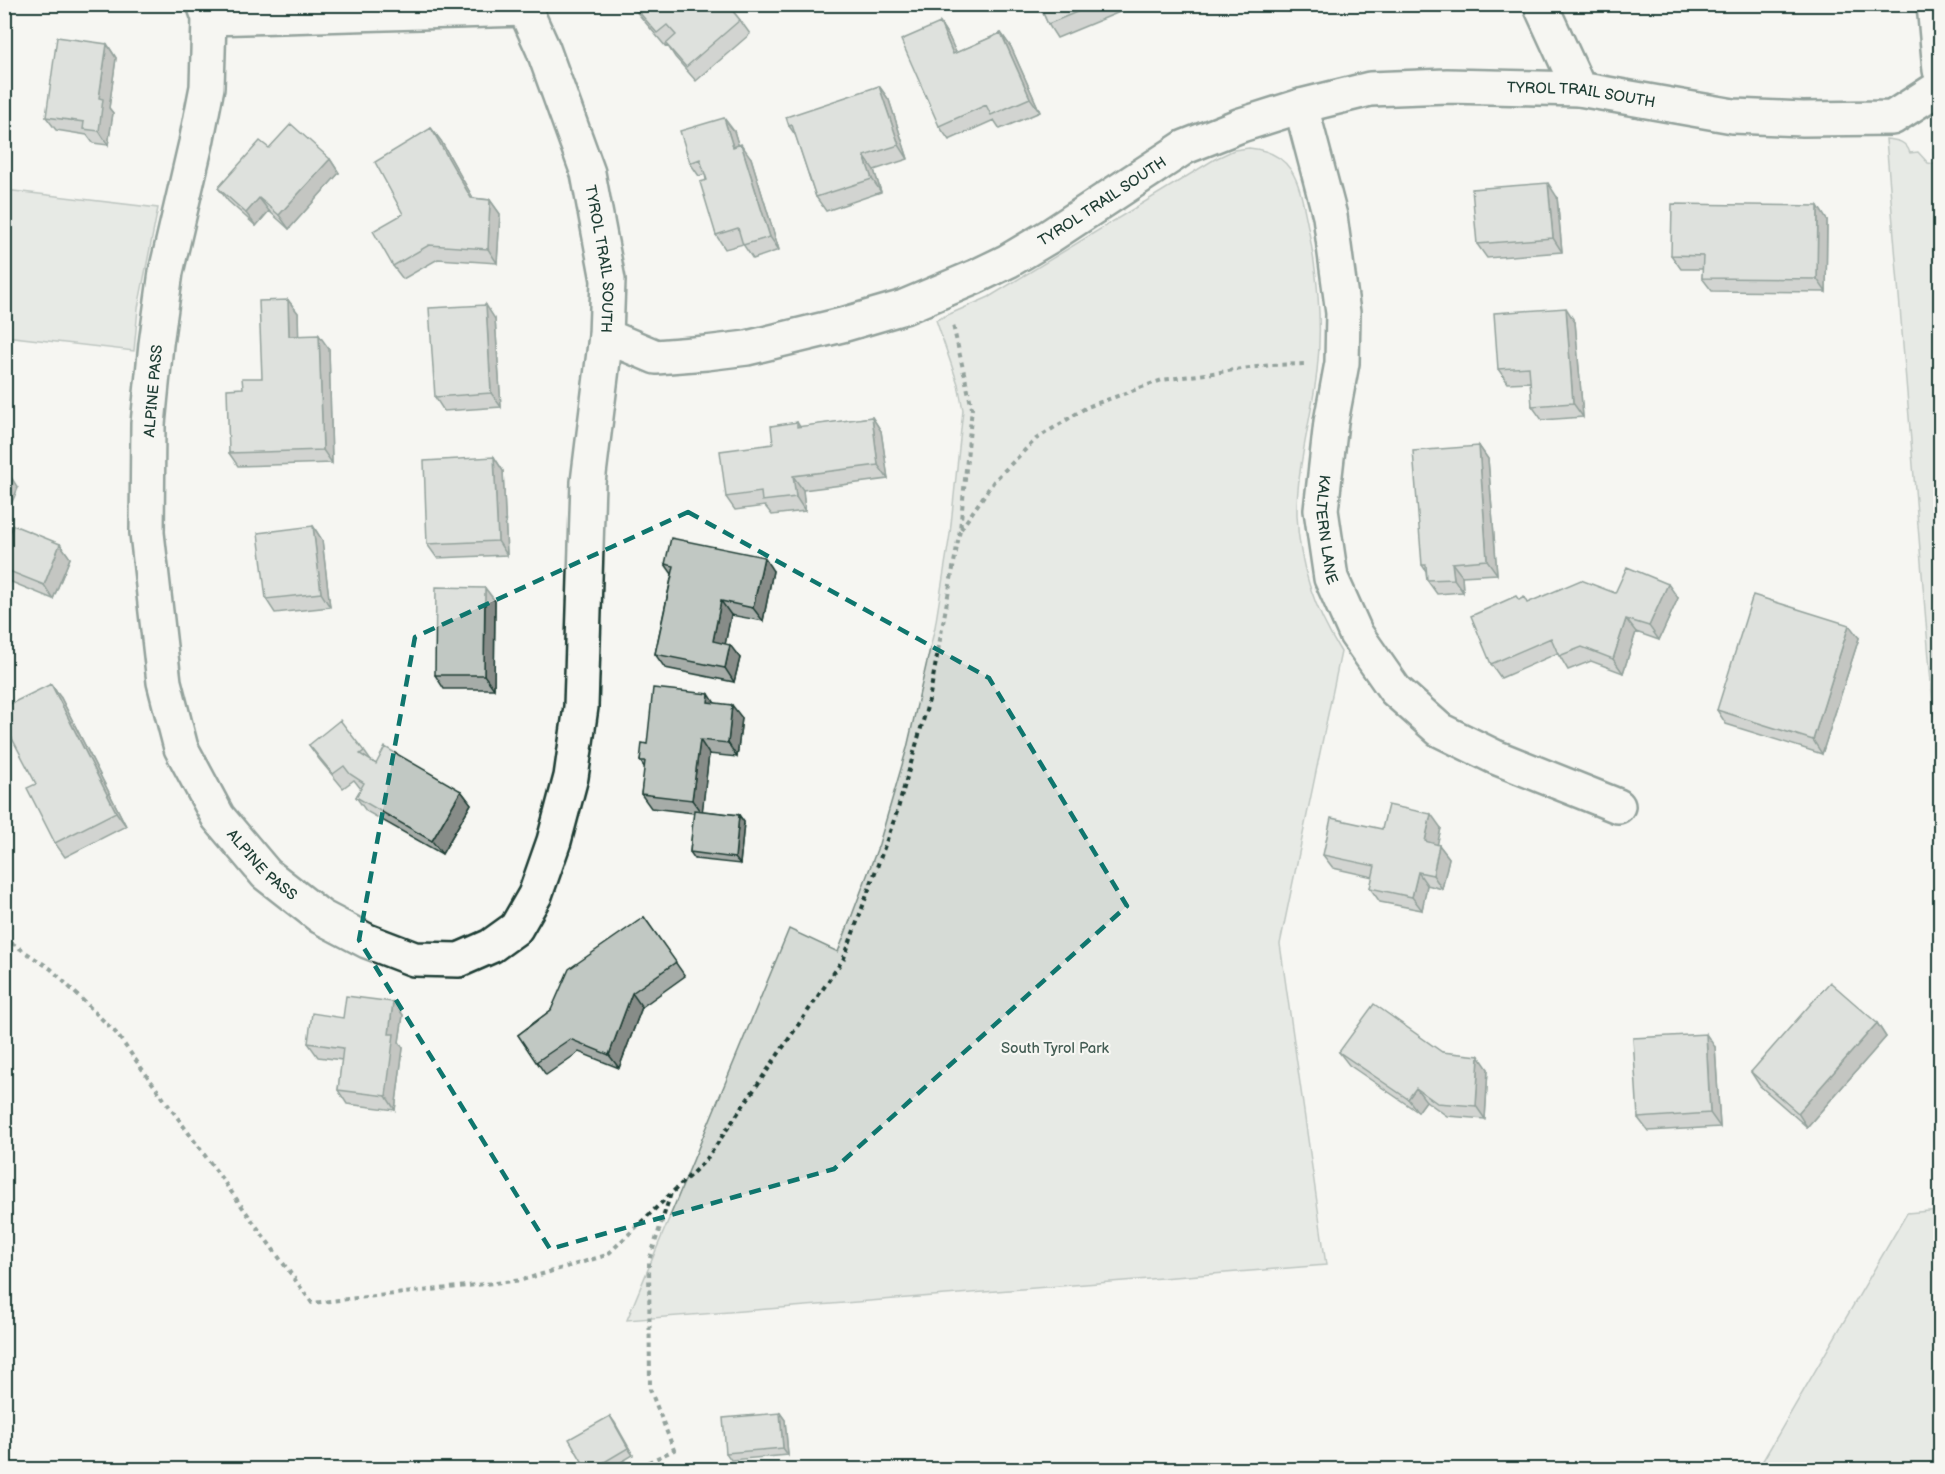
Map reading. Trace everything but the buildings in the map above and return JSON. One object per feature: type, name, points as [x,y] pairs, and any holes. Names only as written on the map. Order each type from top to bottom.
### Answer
[{"type":"street","points":[[1540,4],[1579,89]]},
{"type":"street","points":[[1934,4],[1941,70]]},
{"type":"street","name":"TYROL TRAIL SOUTH","points":[[206,11],[525,7],[551,70],[588,173],[609,280],[606,336],[656,357],[747,348],[843,325],[904,307],[975,277],[1029,249],[1185,147],[1240,125],[1301,106],[1370,89],[1447,86],[1579,89],[1733,116],[1803,119],[1892,118],[1941,87]]},
{"type":"street","name":"ALPINE PASS","points":[[206,11],[207,87],[166,272],[148,424],[147,533],[164,682],[180,748],[218,818],[266,874],[321,917],[367,941],[414,959],[459,960],[491,946],[516,927],[535,895],[554,840],[571,777],[581,706],[588,482],[606,336]]},
{"type":"street","name":"KALTERN LANE","points":[[1301,106],[1330,216],[1343,313],[1342,363],[1331,422],[1321,510],[1331,578],[1356,634],[1395,690],[1440,730],[1495,757],[1618,806]]},
{"type":"path","points":[[4,938],[51,969],[116,1033],[312,1303],[522,1280],[607,1255],[706,1160],[844,958],[897,812],[929,700],[960,530],[972,408],[944,290]]},
{"type":"path","points":[[960,530],[994,480],[1036,439],[1087,407],[1162,380],[1271,365],[1342,363]]},
{"type":"path","points":[[632,1470],[674,1450],[650,1389],[649,1261],[671,1193]]},
{"type":"highlighted area","points":[[688,512],[989,678],[1127,906],[834,1169],[550,1249],[359,940],[415,637]]},
{"type":"green space","points":[[1886,139],[1901,142],[1910,153],[1918,152],[1928,163],[1940,165],[1940,791]]},
{"type":"green space","name":"South Tyrol Park","points":[[1249,148],[1276,156],[1292,172],[1301,195],[1311,241],[1318,296],[1319,352],[1297,497],[1298,533],[1305,569],[1316,604],[1341,652],[1280,944],[1326,1265],[627,1320],[789,929],[838,952],[879,844],[907,748],[935,627],[950,534],[963,410],[958,384],[936,320],[989,297],[1215,159],[1234,150]]},
{"type":"green space","points":[[5,190],[158,208],[138,308],[134,351],[5,336]]},
{"type":"green space","points":[[1940,1210],[1940,1469],[1758,1469],[1907,1213]]}]
